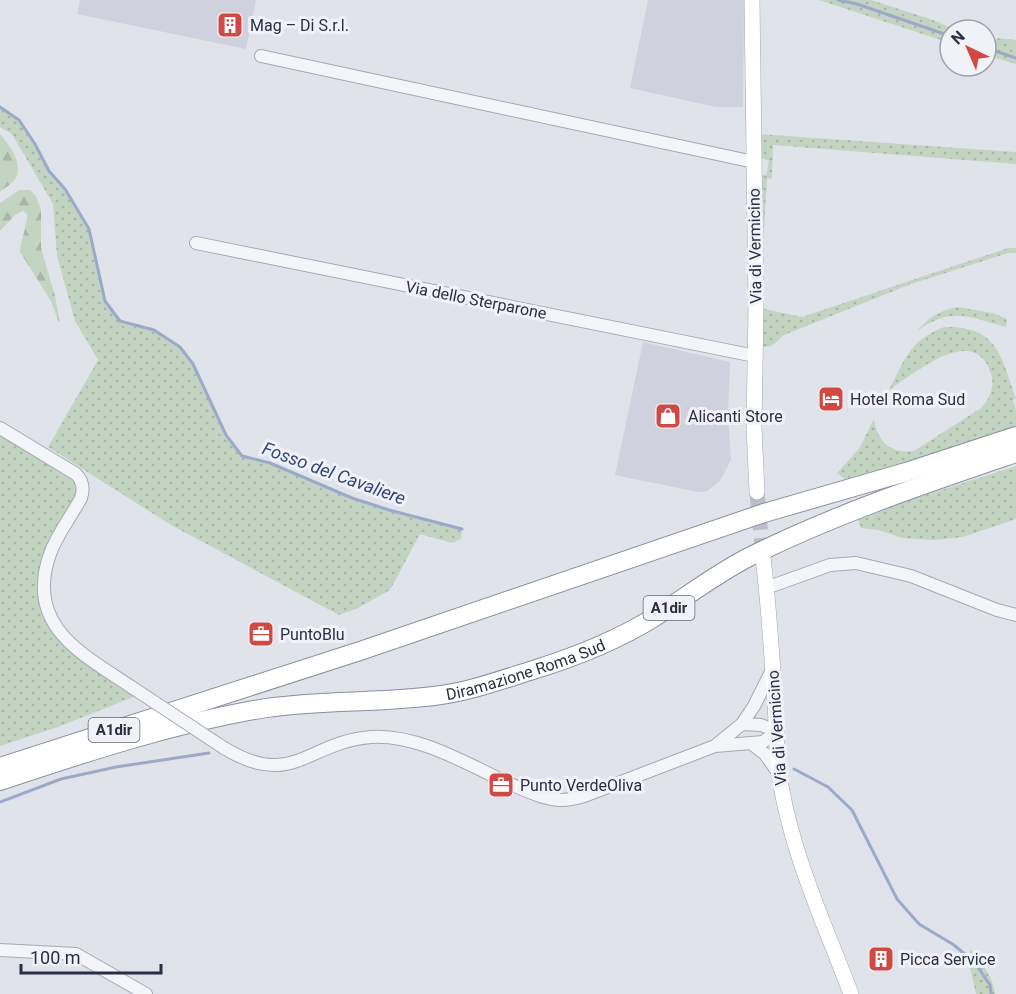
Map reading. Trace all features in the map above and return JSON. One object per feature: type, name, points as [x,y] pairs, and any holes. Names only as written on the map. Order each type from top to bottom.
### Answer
[{"type":"highway","name":"A1dir","points":[[0,767],[360,651],[771,511],[906,472],[1016,436]]},
{"type":"highway","name":"Diramazione Roma Sud","points":[[0,781],[127,740],[248,712],[303,704],[436,696],[532,671],[570,658],[627,633],[722,572],[827,521],[891,495],[1016,453]]},
{"type":"main road","name":"Via di Vermicino","points":[[752,0],[756,356],[754,419],[758,492]]},
{"type":"main road","name":"Via di Vermicino","points":[[763,558],[773,668],[779,775],[787,814],[804,873],[850,994]]},
{"type":"street","points":[[261,56],[754,162]]},
{"type":"street","name":"Via dello Sterparone","points":[[196,243],[756,356]]},
{"type":"street","points":[[0,428],[76,474],[82,481],[81,498],[49,557],[45,577],[47,605],[55,626],[65,639],[133,688],[224,748],[249,761],[277,766],[354,741],[391,738],[419,744],[531,793],[553,800],[565,800],[587,795],[715,746],[752,744],[767,740],[777,731],[761,725],[742,724]]},
{"type":"street","points":[[766,588],[830,564],[860,563],[916,577],[997,610],[1016,615]]},
{"type":"street","points":[[715,746],[742,724],[773,668]]},
{"type":"street","points":[[752,744],[765,754],[779,775]]},
{"type":"street","points":[[0,950],[76,954],[146,994]]},
{"type":"shaded area","points":[[80,0],[256,0],[246,49],[77,14]]},
{"type":"shaded area","points":[[648,0],[744,0],[743,107],[716,107],[630,88]]},
{"type":"shaded area","points":[[643,342],[730,362],[728,414],[731,460],[720,481],[707,491],[698,492],[615,475]]},
{"type":"green space","points":[[819,0],[871,0],[933,20],[938,22],[938,39]]},
{"type":"green space","points":[[998,38],[1016,40],[1016,64],[998,59]]},
{"type":"green space","points":[[0,107],[19,120],[49,171],[65,189],[89,229],[105,301],[120,321],[154,330],[180,347],[193,364],[226,435],[242,456],[270,463],[308,481],[389,510],[462,529],[461,539],[452,543],[420,534],[390,590],[358,608],[339,615],[171,525],[48,447],[98,360],[75,321],[57,256],[53,204],[12,134],[0,127]]},
{"type":"green space","points":[[0,134],[15,155],[18,173],[12,183],[0,192]]},
{"type":"green space","points":[[760,134],[1016,152],[1016,164],[773,145],[772,178],[767,179],[760,297],[759,176],[766,175],[769,161],[759,157]]},
{"type":"green space","points":[[19,190],[30,190],[36,196],[41,210],[41,248],[60,322],[51,301],[20,252],[27,214],[23,211],[15,215],[0,231],[0,203]]},
{"type":"green space","points":[[1008,248],[1016,248],[1016,253],[1008,253],[911,284],[784,335],[770,346],[760,345],[760,308],[802,317]]},
{"type":"green space","points":[[957,307],[993,313],[1007,319],[1006,327],[970,317],[951,316],[940,318],[917,331],[935,315]]},
{"type":"green space","points":[[944,327],[976,331],[994,346],[1001,357],[1016,398],[1013,400],[1016,410],[1016,426],[893,467],[845,479],[837,473],[859,449],[874,419],[878,434],[886,445],[898,451],[914,451],[981,408],[987,400],[992,388],[991,374],[983,359],[972,352],[958,352],[943,356],[889,390],[904,360],[916,344]]},
{"type":"green space","points":[[0,434],[70,476],[76,482],[77,493],[41,564],[39,574],[45,618],[56,637],[72,654],[136,696],[58,727],[0,746]]},
{"type":"green space","points":[[1016,466],[1016,519],[963,537],[934,540],[902,538],[879,530],[861,528],[858,520],[907,501]]},
{"type":"green space","points":[[970,949],[986,970],[995,994],[976,994],[970,968]]},
{"type":"waterway","points":[[838,0],[857,4],[938,32]]},
{"type":"waterway","points":[[998,52],[1016,58]]},
{"type":"waterway","name":"Fosso del Cavaliere","points":[[0,107],[19,120],[49,171],[65,189],[89,229],[105,301],[120,321],[154,330],[180,347],[193,364],[226,435],[242,456],[270,463],[352,498],[462,529]]},
{"type":"waterway","points":[[0,802],[61,779],[116,767],[209,753]]},
{"type":"waterway","points":[[794,769],[828,787],[852,810],[897,899],[919,924],[954,945],[975,963],[990,985],[991,994]]},
{"type":"tunnel","points":[[757,492],[763,558]]},
{"type":"place","name":"Mag – Di S.r.l.","points":[[230,25]]},
{"type":"place","name":"Hotel Roma Sud","points":[[831,399]]},
{"type":"place","name":"Alicanti Store","points":[[668,416]]},
{"type":"place","name":"PuntoBlu","points":[[261,634]]},
{"type":"place","name":"Punto VerdeOliva","points":[[501,785]]},
{"type":"place","name":"Picca Service","points":[[881,959]]}]
